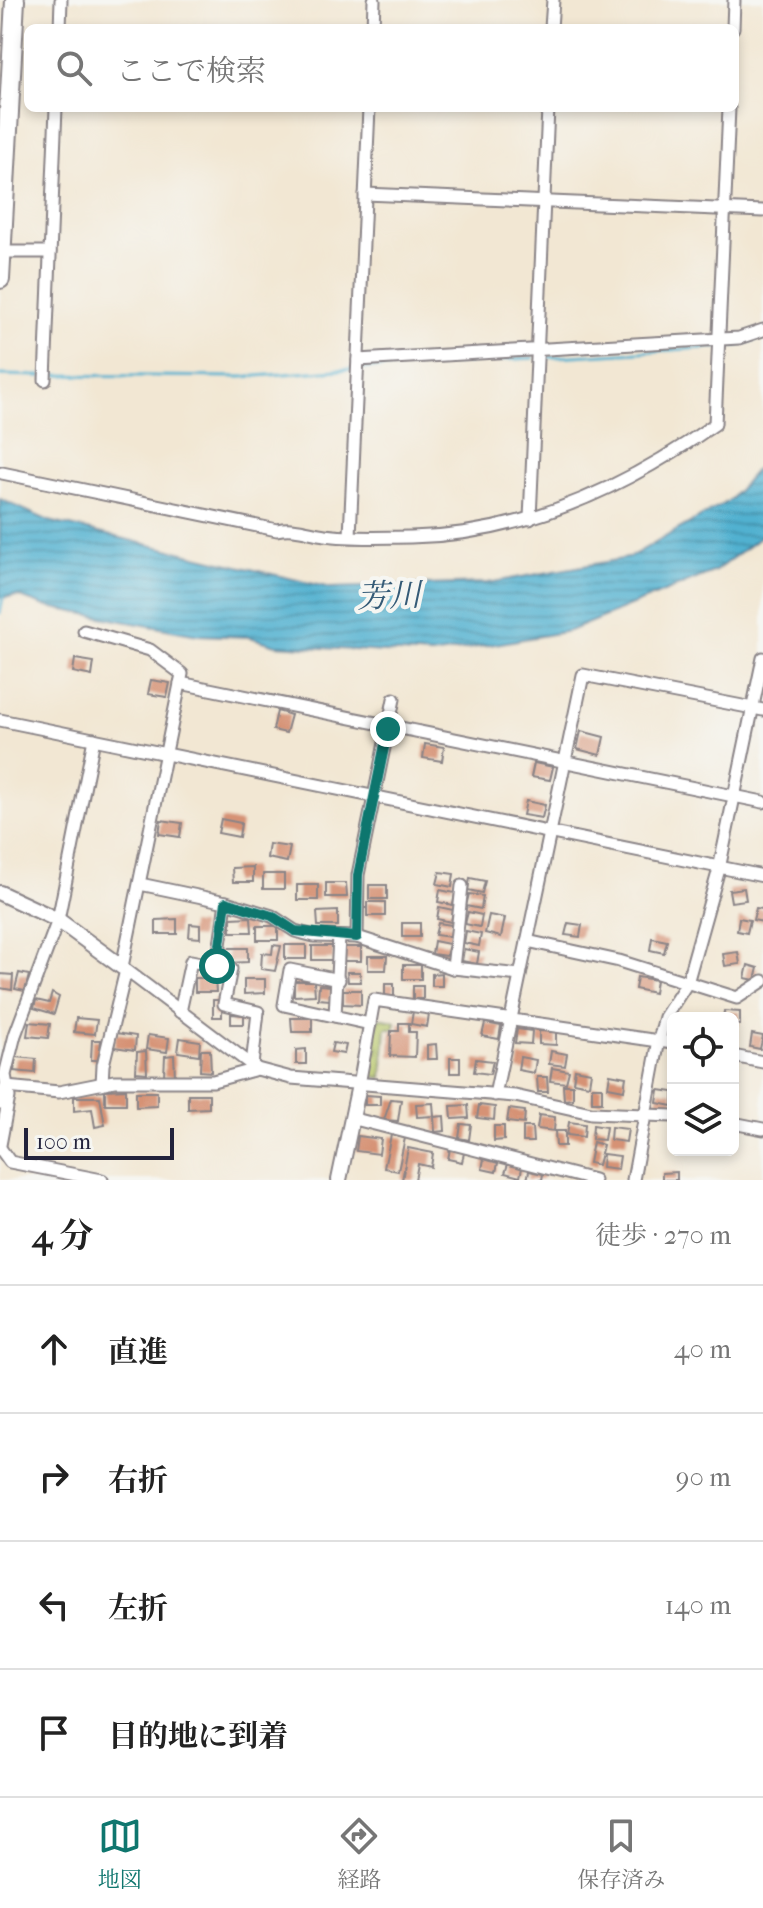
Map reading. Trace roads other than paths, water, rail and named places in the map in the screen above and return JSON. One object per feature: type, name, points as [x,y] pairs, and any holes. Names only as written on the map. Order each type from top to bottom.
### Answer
[{"type":"highway","points":[[0,279],[15,0]]},
{"type":"street","points":[[60,24],[61,0]]},
{"type":"street","points":[[373,24],[374,0]]},
{"type":"street","points":[[551,24],[553,0]]},
{"type":"street","points":[[733,24],[734,0]]},
{"type":"street","points":[[46,374],[56,112]]},
{"type":"street","points":[[350,536],[369,112]]},
{"type":"street","points":[[530,519],[548,112]]},
{"type":"street","points":[[2,473],[277,530],[288,528],[328,536],[468,533],[530,519],[620,485],[664,460],[715,424],[729,112]]},
{"type":"street","points":[[365,194],[763,211]]},
{"type":"street","points":[[1,252],[50,252]]},
{"type":"street","points":[[358,361],[719,339],[763,330]]},
{"type":"street","points":[[84,631],[150,650],[182,674],[103,1065],[102,1084]]},
{"type":"street","points":[[633,1180],[659,1040],[665,1017],[687,983],[719,869],[734,796],[758,709],[763,658]]},
{"type":"street","points":[[495,1095],[583,675],[589,673],[758,709]]},
{"type":"street","points":[[180,683],[763,802]]},
{"type":"street","points":[[357,937],[358,875],[394,699]]},
{"type":"street","points":[[0,720],[763,876]]},
{"type":"street","points":[[94,739],[58,920],[15,1035],[5,1075],[9,1097],[0,1147],[10,1162],[102,1180]]},
{"type":"street","points":[[140,884],[226,902],[272,916],[295,931],[357,937],[453,968],[520,975]]},
{"type":"street","points":[[453,968],[462,886]]},
{"type":"street","points":[[0,893],[58,920],[255,1067],[291,1078],[495,1095],[591,1113],[667,1116]]},
{"type":"street","points":[[217,966],[226,902]]},
{"type":"street","points":[[335,1016],[339,937]]},
{"type":"street","points":[[527,941],[619,961],[737,998],[763,981]]},
{"type":"street","points":[[180,1012],[191,961],[231,969],[224,1004],[258,1012],[255,1067]]},
{"type":"street","points":[[339,980],[290,970],[284,1005],[370,1024]]},
{"type":"street","points":[[339,1180],[374,1000],[511,1017],[667,1042]]},
{"type":"street","points":[[739,1057],[763,1062]]},
{"type":"street","points":[[6,1087],[59,1092],[102,1084],[213,1081],[255,1067]]},
{"type":"street","points":[[0,1104],[6,1087]]},
{"type":"street","points":[[351,1118],[594,1180]]},
{"type":"street","points":[[739,1124],[763,1129]]},
{"type":"water","name":"芳川","points":[[763,461],[763,535],[715,571],[569,631],[432,655],[276,645],[250,637],[198,635],[48,607],[18,596],[0,598],[0,499],[49,521],[331,588],[488,583],[628,558],[730,500]]},
{"type":"waterway","points":[[540,358],[736,346],[763,337]]},
{"type":"waterway","points":[[361,369],[533,358]]},
{"type":"waterway","points":[[49,375],[242,377],[353,369]]},
{"type":"waterway","points":[[0,375],[42,376]]},
{"type":"waterway","points":[[0,613],[3,597]]}]
